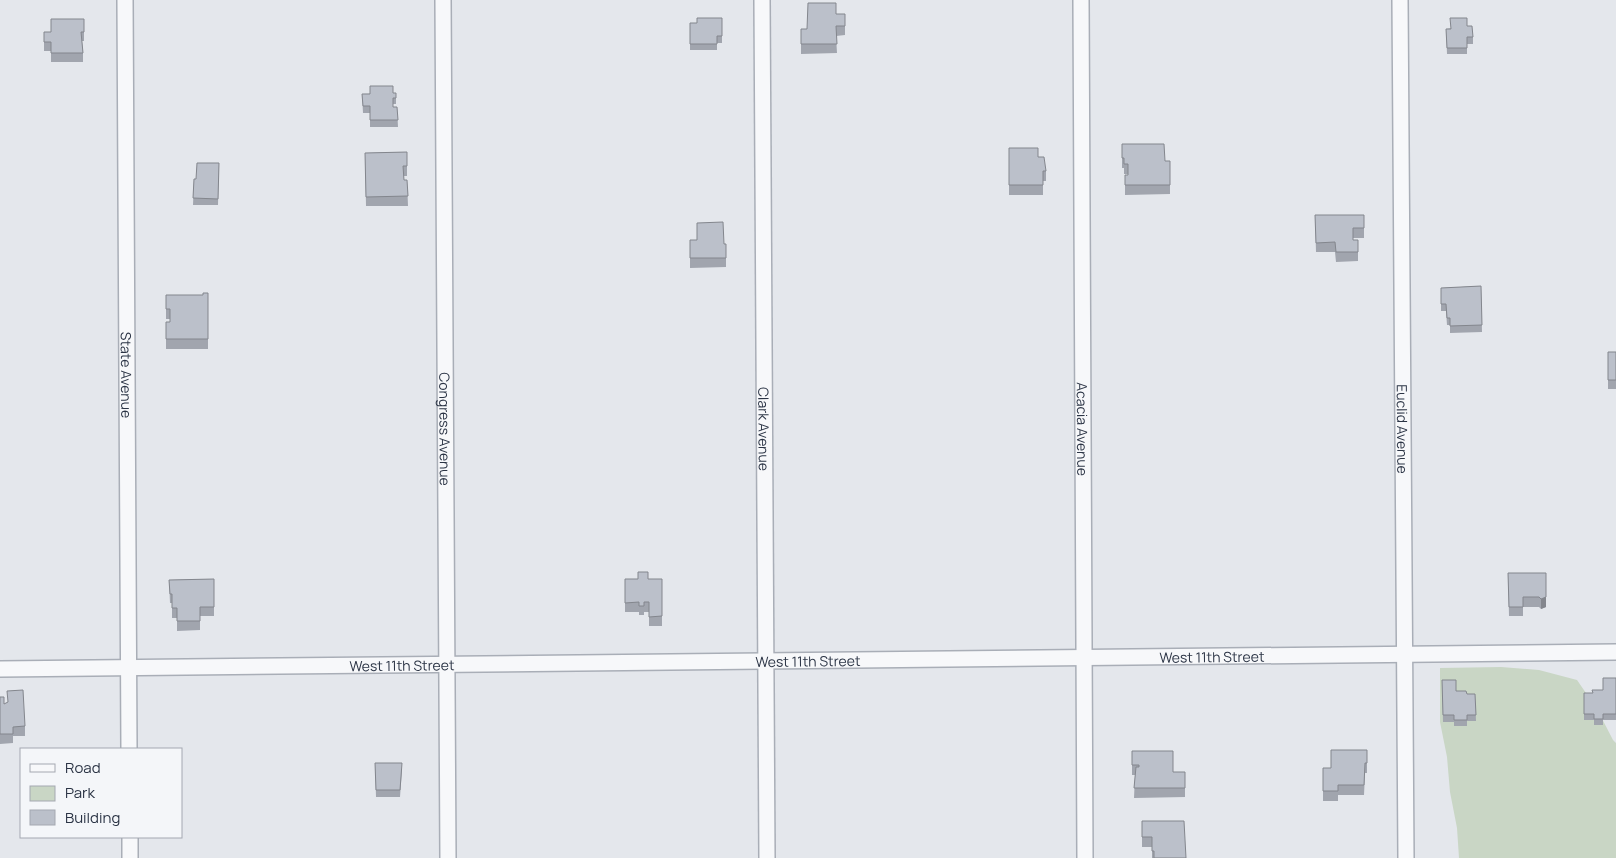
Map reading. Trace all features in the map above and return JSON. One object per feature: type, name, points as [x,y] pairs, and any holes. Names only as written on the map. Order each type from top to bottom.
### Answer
[{"type":"street","name":"State Avenue","points":[[125,0],[129,748]]},
{"type":"street","name":"Congress Avenue","points":[[443,0],[448,858]]},
{"type":"street","name":"Clark Avenue","points":[[762,0],[767,858]]},
{"type":"street","name":"Acacia Avenue","points":[[1081,0],[1085,858]]},
{"type":"street","name":"Euclid Avenue","points":[[1400,0],[1406,858]]},
{"type":"street","name":"West 11th Street","points":[[0,669],[1616,652]]},
{"type":"street","points":[[130,838],[130,858]]},
{"type":"green space","points":[[1501,667],[1539,670],[1577,680],[1597,709],[1616,743],[1616,858],[1459,858],[1457,828],[1440,722],[1440,668]]},
{"type":"building","points":[[808,3],[836,3],[836,14],[845,14],[845,26],[836,26],[837,44],[801,44],[801,29],[807,29]]},
{"type":"building","points":[[697,18],[722,18],[722,36],[717,36],[717,44],[690,44],[690,23],[697,23]]},
{"type":"building","points":[[1450,18],[1467,18],[1467,26],[1472,26],[1473,37],[1467,37],[1467,48],[1447,48],[1446,29],[1451,29]]},
{"type":"building","points":[[51,19],[84,19],[84,32],[81,32],[83,53],[51,53],[51,42],[44,42],[44,32],[51,32]]},
{"type":"building","points":[[370,86],[393,86],[393,93],[396,93],[396,98],[393,98],[393,107],[397,107],[398,120],[370,120],[370,106],[363,106],[362,94],[370,94]]},
{"type":"building","points":[[1122,144],[1164,144],[1165,161],[1170,161],[1170,185],[1125,185],[1125,175],[1128,175],[1128,164],[1124,164],[1124,158],[1122,158]]},
{"type":"building","points":[[1009,148],[1038,148],[1038,157],[1044,157],[1046,171],[1043,171],[1043,185],[1009,185]]},
{"type":"building","points":[[407,152],[407,166],[403,166],[404,180],[407,180],[408,196],[366,197],[365,153]]},
{"type":"building","points":[[197,163],[219,163],[218,199],[193,198]]},
{"type":"building","points":[[1315,215],[1364,215],[1364,228],[1353,228],[1353,240],[1358,240],[1358,252],[1336,252],[1335,242],[1316,243]]},
{"type":"building","points":[[723,222],[726,258],[690,258],[690,240],[697,240],[697,223]]},
{"type":"building","points":[[1481,286],[1482,325],[1450,326],[1450,318],[1447,318],[1446,304],[1441,304],[1441,288]]},
{"type":"building","points":[[203,293],[208,293],[208,339],[166,339],[166,322],[170,322],[170,309],[166,309],[166,295],[203,295]]},
{"type":"building","points":[[1608,352],[1616,352],[1616,380],[1608,380]]},
{"type":"building","points":[[638,572],[648,572],[648,579],[662,579],[662,616],[649,617],[649,602],[644,602],[644,606],[639,606],[639,602],[625,603],[625,579],[638,579]]},
{"type":"building","points":[[1508,573],[1546,573],[1546,597],[1541,599],[1539,597],[1523,597],[1523,607],[1509,607]]},
{"type":"building","points":[[214,579],[214,607],[200,607],[200,621],[177,621],[177,608],[172,608],[169,580]]},
{"type":"building","points":[[1603,678],[1616,678],[1616,714],[1603,714],[1603,719],[1594,719],[1594,714],[1584,714],[1584,693],[1593,693],[1592,690],[1603,690]]},
{"type":"building","points":[[1442,680],[1456,680],[1456,691],[1466,691],[1467,694],[1475,694],[1476,715],[1467,715],[1467,720],[1454,720],[1454,715],[1443,715]]},
{"type":"building","points":[[23,690],[25,726],[13,727],[13,734],[0,734],[0,697],[4,697],[4,704],[8,702],[7,691]]},
{"type":"building","points":[[1331,750],[1367,750],[1364,785],[1338,785],[1338,791],[1323,791],[1323,768],[1331,768]]},
{"type":"building","points":[[1132,751],[1173,751],[1173,772],[1185,772],[1185,788],[1134,788],[1136,767],[1139,767],[1139,765],[1132,765]]},
{"type":"building","points":[[375,763],[402,763],[400,790],[376,790]]},
{"type":"building","points":[[1142,821],[1184,821],[1186,858],[1154,858],[1152,837],[1142,837]]}]
